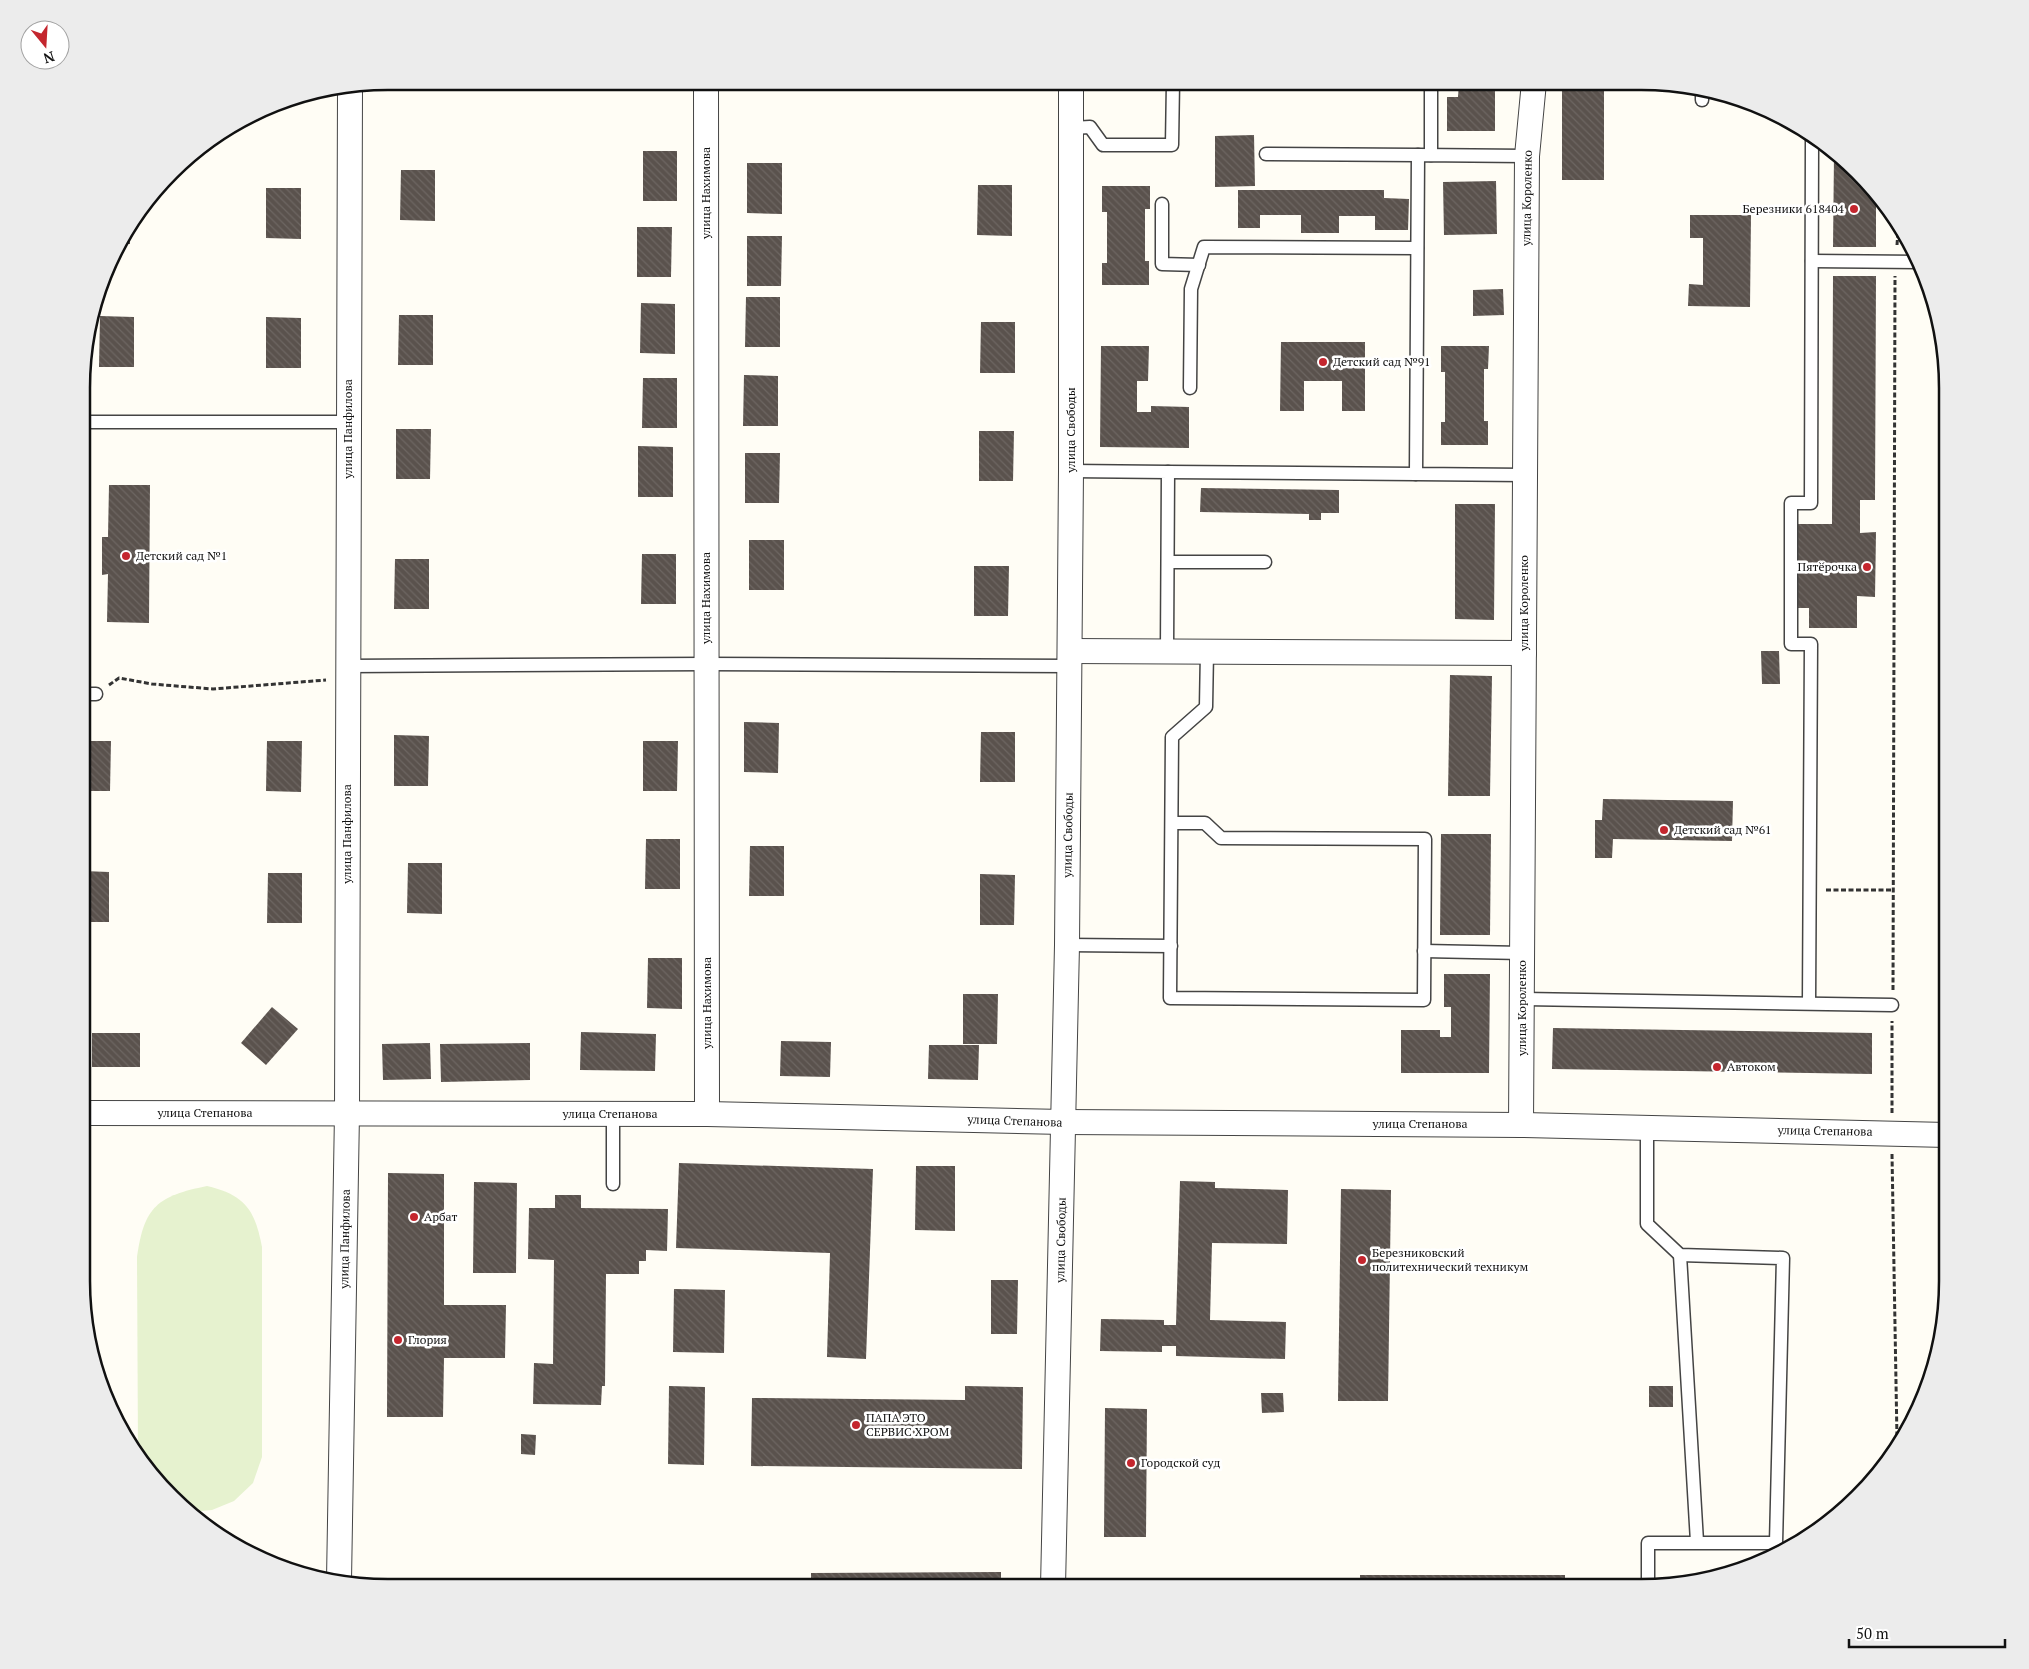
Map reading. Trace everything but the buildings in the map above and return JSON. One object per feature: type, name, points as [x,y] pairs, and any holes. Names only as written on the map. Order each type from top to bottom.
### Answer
[{"type":"street","name":"улица Нахимова","points":[[706,90],[707,1114]]},
{"type":"street","name":"улица Свободы","points":[[1053,1579],[1067,945],[1071,471],[1071,90]]},
{"type":"street","name":"улица Короленко","points":[[1521,1125],[1527,156],[1533,90]]},
{"type":"street","name":"улица Панфилова","points":[[339,1574],[347,1113],[350,93]]},
{"type":"street","points":[[1070,659],[1167,650],[1524,653]]},
{"type":"street","name":"улица Степанова","points":[[90,1113],[707,1114],[1064,1122],[1521,1125],[1939,1135]]},
{"type":"lane","points":[[1072,128],[1090,127],[1103,145],[1172,145],[1173,90]]},
{"type":"lane","points":[[1416,474],[1417,248],[1430,90]]},
{"type":"lane","points":[[1810,1003],[1811,644],[1791,644],[1791,503],[1811,503],[1812,144]]},
{"type":"lane","points":[[1266,154],[1527,156]]},
{"type":"lane","points":[[1162,204],[1162,264],[1198,265]]},
{"type":"lane","points":[[1190,388],[1191,289],[1204,247],[1417,248]]},
{"type":"lane","points":[[1812,261],[1911,262]]},
{"type":"lane","points":[[90,422],[348,422]]},
{"type":"lane","points":[[1071,471],[1525,475]]},
{"type":"lane","points":[[1167,650],[1168,472]]},
{"type":"lane","points":[[1168,562],[1265,562]]},
{"type":"lane","points":[[1172,823],[1205,823],[1221,838],[1425,839],[1424,1000],[1170,998],[1172,737],[1206,707],[1207,651]]},
{"type":"lane","points":[[347,672],[706,664],[1070,659]]},
{"type":"lane","points":[[1067,945],[1171,946]]},
{"type":"lane","points":[[1424,951],[1522,953]]},
{"type":"lane","points":[[1522,998],[1892,1005]]},
{"type":"lane","points":[[613,1114],[613,1184]]},
{"type":"lane","points":[[1647,1128],[1647,1224],[1680,1255],[1783,1258],[1776,1544],[1648,1543],[1648,1579]]},
{"type":"lane","points":[[1680,1255],[1697,1542]]},
{"type":"path","points":[[1897,236],[1895,261],[1892,1005],[1897,1434]]},
{"type":"path","points":[[90,694],[119,678],[152,684],[213,689],[347,672]]},
{"type":"path","points":[[1810,890],[1893,890]]},
{"type":"green space","points":[[207,1186],[231,1194],[239,1200],[252,1214],[262,1247],[262,1457],[253,1483],[234,1501],[212,1510],[199,1511],[164,1478],[138,1444],[137,1257],[140,1240],[149,1215],[156,1206],[165,1199]]},
{"type":"place","name":"Березники 618404","points":[[1854,209]]},
{"type":"place","name":"Детский сад №91","points":[[1323,362]]},
{"type":"place","name":"Детский сад №1","points":[[126,556]]},
{"type":"place","name":"Пятёрочка","points":[[1867,567]]},
{"type":"place","name":"Детский сад №61","points":[[1664,830]]},
{"type":"place","name":"Автоком","points":[[1717,1067]]},
{"type":"place","name":"Арбат","points":[[414,1217]]},
{"type":"place","name":"Березниковский политехнический техникум","points":[[1362,1260]]},
{"type":"place","name":"Глория","points":[[398,1340]]},
{"type":"place","name":"ПАПА ЭТО СЕРВИС ХРОМ","points":[[856,1425]]},
{"type":"place","name":"Городской суд","points":[[1131,1463]]}]
